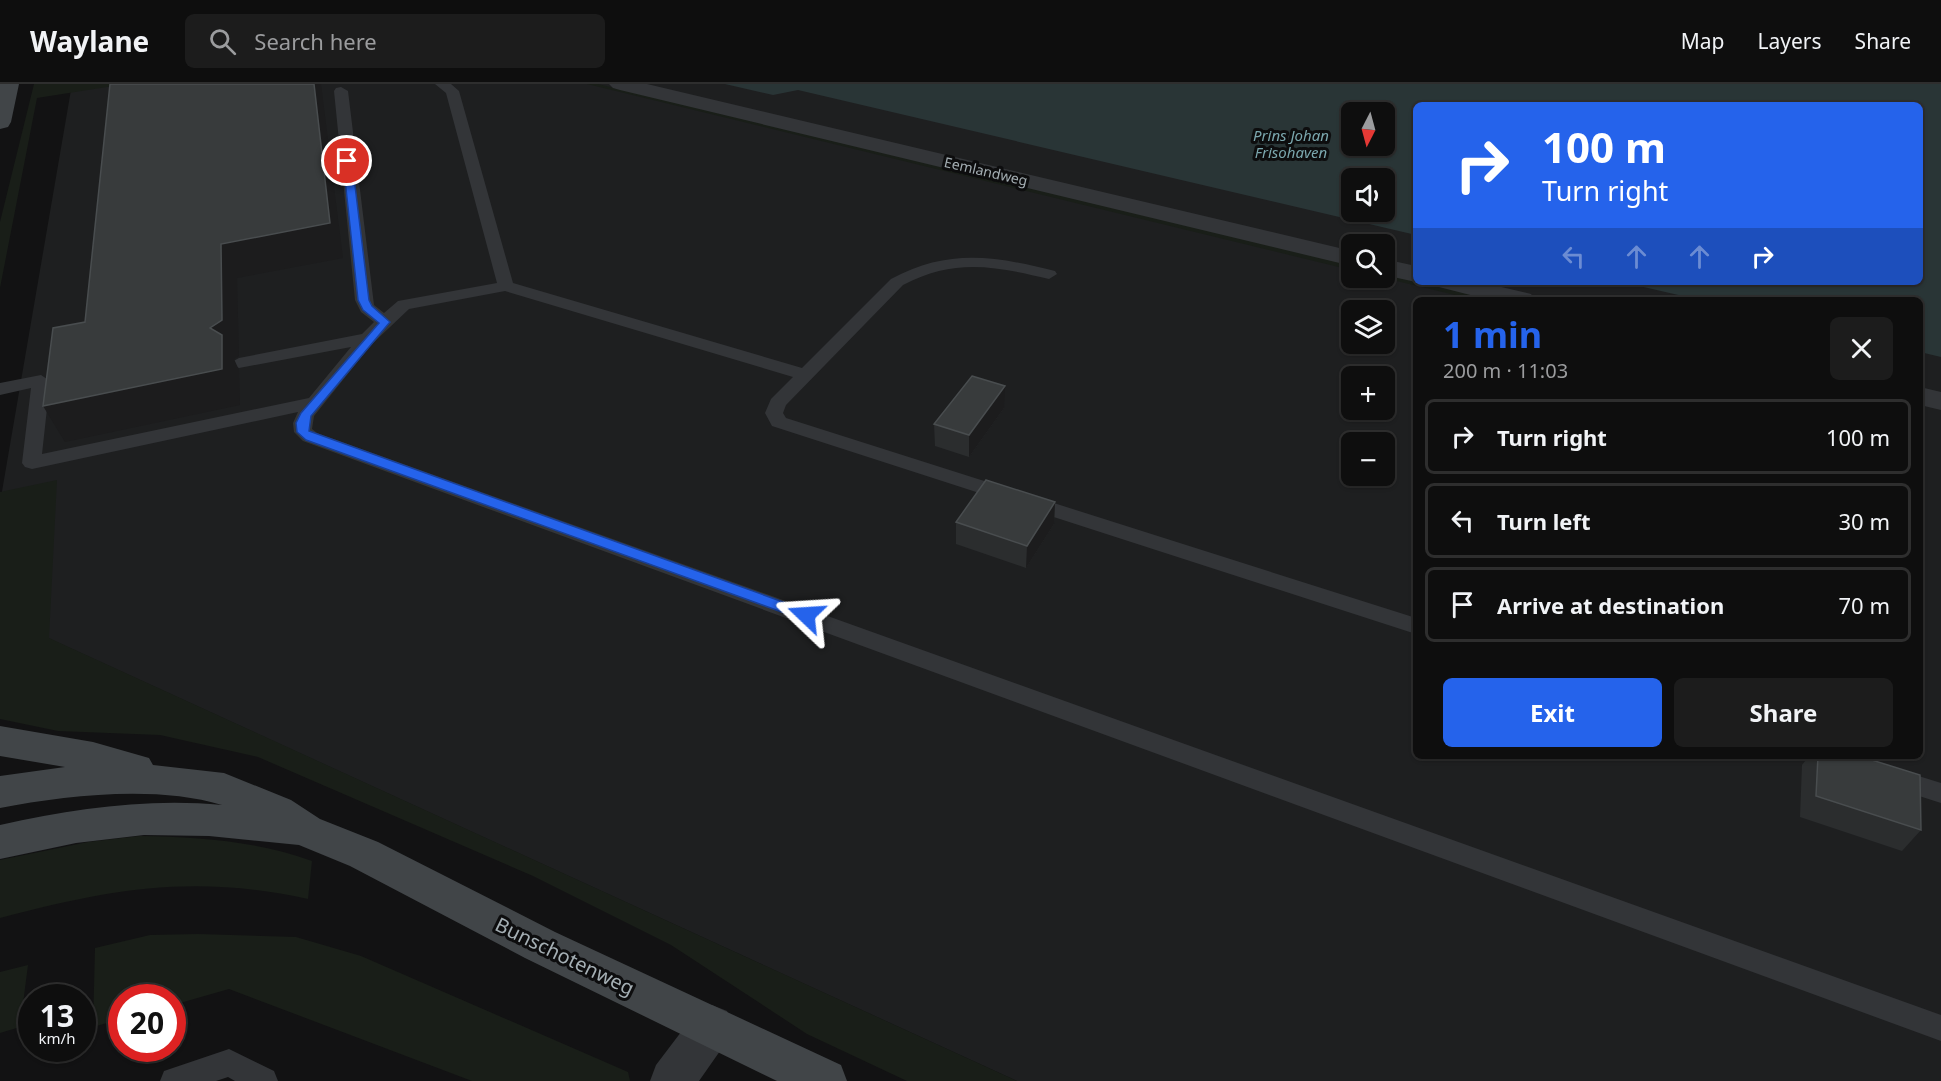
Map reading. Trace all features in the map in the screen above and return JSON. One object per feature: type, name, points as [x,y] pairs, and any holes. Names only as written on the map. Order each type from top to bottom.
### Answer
[{"type":"street","points":[[0,122],[8,84]]},
{"type":"street","name":"Eemlandweg","points":[[620,84],[1341,256]]},
{"type":"street","points":[[1395,269],[1413,273]]},
{"type":"street","points":[[1460,285],[1510,297]]},
{"type":"street","points":[[1923,397],[1941,401]]},
{"type":"street","name":"Bunschotenweg","points":[[0,741],[93,757],[175,781],[224,789],[277,812],[306,831],[364,854],[540,945],[825,1081]]},
{"type":"street","name":"Bunschotenweg","points":[[0,792],[32,786],[102,779],[175,781]]},
{"type":"street","name":"Bunschotenweg","points":[[0,842],[64,828],[122,820],[167,818],[210,819],[306,831]]},
{"type":"street","points":[[672,1081],[712,1026]]},
{"type":"lane","points":[[442,84],[452,91],[506,286]]},
{"type":"lane","points":[[341,91],[363,300],[378,330]]},
{"type":"lane","points":[[1049,274],[983,260],[952,262],[910,274],[897,282],[777,404],[774,413],[778,422],[1413,625]]},
{"type":"lane","points":[[806,375],[506,286],[404,305],[378,330],[316,402],[302,423],[303,432],[310,437],[1941,1028]]},
{"type":"lane","points":[[239,363],[378,330]]},
{"type":"lane","points":[[0,389],[41,381],[32,463],[316,402]]},
{"type":"lane","points":[[1866,770],[1941,793]]},
{"type":"lane","points":[[174,1081],[229,1063],[264,1081]]},
{"type":"shaded area","points":[[34,84],[126,84],[37,98],[0,288],[0,222]]},
{"type":"shaded area","points":[[72,84],[1178,84],[1341,142],[1341,156],[1395,156],[1395,143],[1413,137],[1413,285],[1923,285],[1923,277],[1941,249],[1941,1081],[1017,1081],[48,638],[0,503]]},
{"type":"shaded area","points":[[587,84],[598,84],[1341,263],[1341,268]]},
{"type":"shaded area","points":[[1395,275],[1413,280],[1413,285],[1395,281]]},
{"type":"shaded area","points":[[1413,285],[1434,285],[1484,297],[1463,297]]},
{"type":"shaded area","points":[[57,480],[49,638],[1017,1081],[907,1081],[807,1034],[671,945],[533,876],[258,757],[160,735],[58,731],[0,719],[0,492]]},
{"type":"shaded area","points":[[140,836],[227,841],[270,849],[312,861],[308,899],[227,887],[152,888],[79,899],[0,918],[0,860],[88,842]]},
{"type":"shaded area","points":[[150,935],[296,937],[361,956],[628,1072],[630,1081],[472,1081],[229,989],[186,1001],[186,984],[108,984],[108,1023],[96,1026],[95,948]]},
{"type":"shaded area","points":[[28,965],[26,984],[18,984],[18,1028],[0,1033],[0,972]]},
{"type":"water","name":"Prins Johan Frisohaven","points":[[725,84],[1941,84],[1941,357],[1923,353],[1923,297],[1687,297],[1635,285],[1923,285],[1923,102],[1413,102],[1413,234],[1361,222],[1395,222],[1395,168],[1341,168],[1341,217],[798,90],[773,95]]},
{"type":"building","points":[[110,84],[314,84],[330,223],[221,244],[222,320],[210,328],[222,335],[222,369],[43,406],[53,328],[85,322]]},
{"type":"building","points":[[972,376],[1005,386],[969,435],[934,424]]},
{"type":"building","points":[[986,480],[1055,502],[1027,546],[956,522]]},
{"type":"building","points":[[1818,759],[1869,759],[1920,775],[1921,830],[1816,796]]},
{"type":"route","points":[[347,161],[356,255],[363,300],[367,308],[385,322],[305,415],[302,423],[303,432],[310,437],[806,615]]}]
